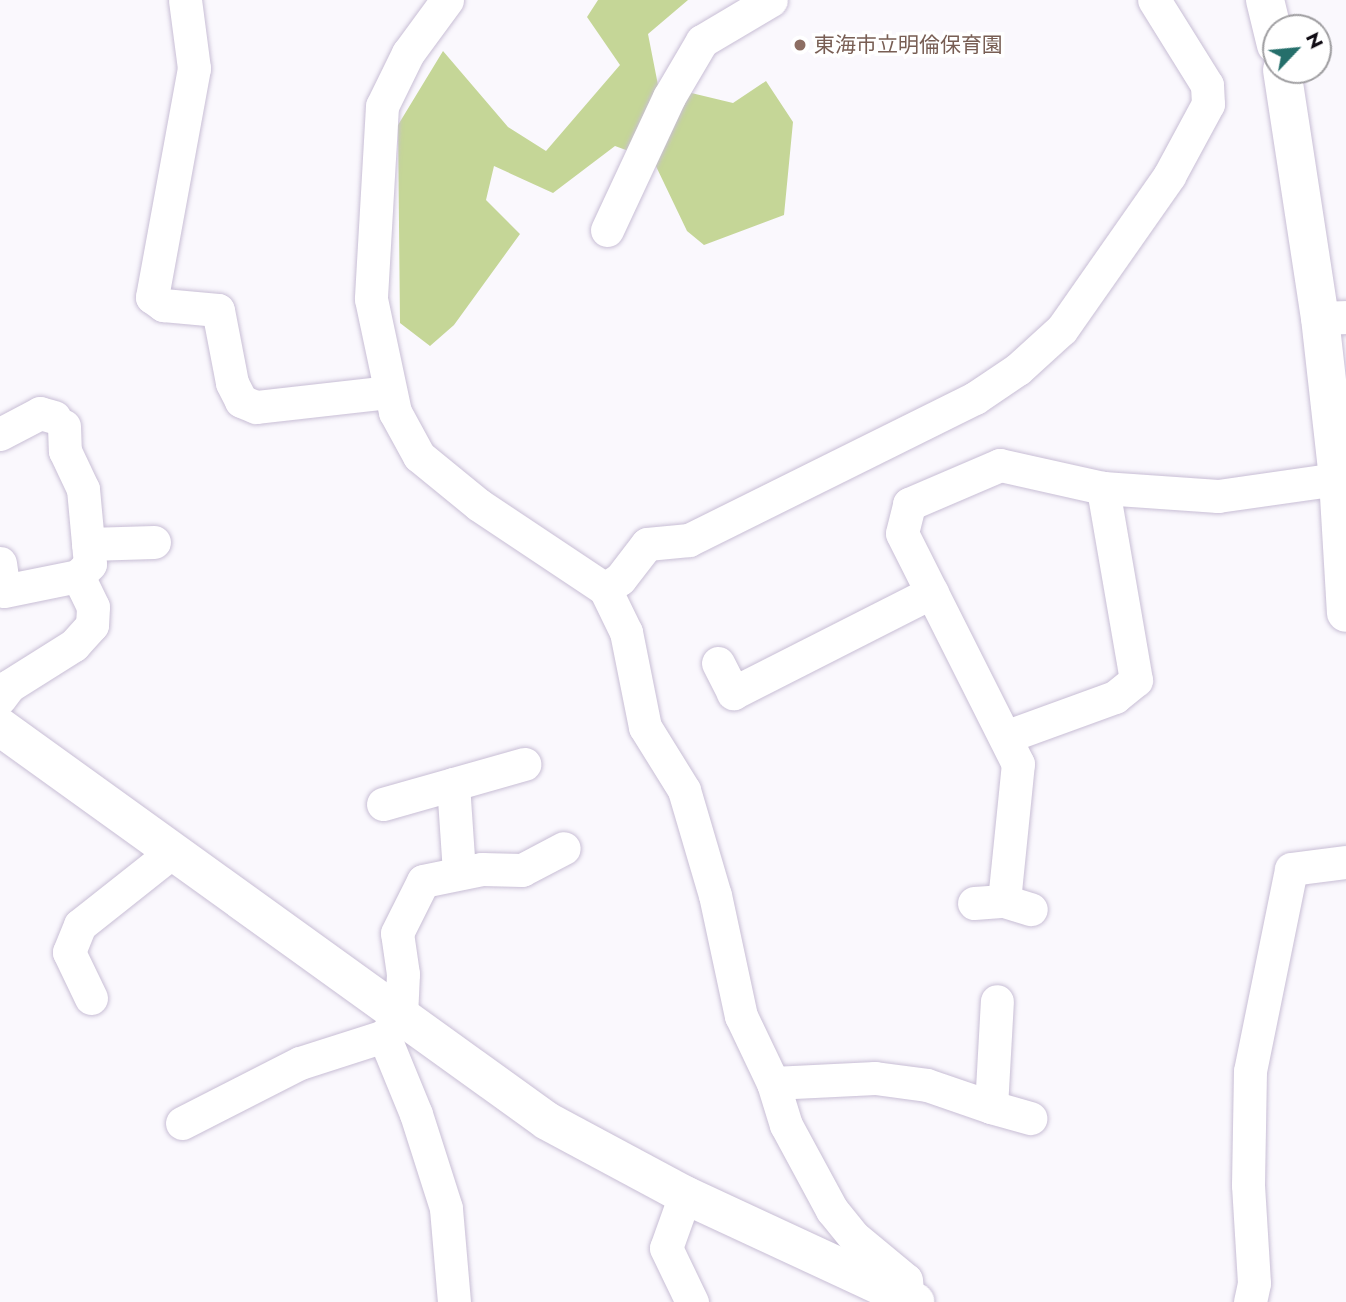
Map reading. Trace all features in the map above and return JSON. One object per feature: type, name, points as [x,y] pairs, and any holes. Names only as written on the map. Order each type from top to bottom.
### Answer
[{"type":"street","points":[[186,0],[194,68],[152,297],[163,305],[218,310],[232,383],[241,401],[256,407],[389,392]]},
{"type":"street","points":[[447,0],[408,53],[382,106],[370,299],[389,392],[419,456],[479,505],[604,589],[626,632],[645,727],[684,790],[715,895],[741,1016],[773,1083],[791,1137],[832,1210],[906,1280],[910,1301]]},
{"type":"street","points":[[607,230],[669,97],[702,41],[771,0]]},
{"type":"street","points":[[604,589],[620,579],[647,544],[689,540],[975,398],[1018,369],[1062,329],[1169,176],[1208,104],[1207,85],[1154,0]]},
{"type":"street","points":[[1285,84],[1333,318],[1346,613]]},
{"type":"street","points":[[0,434],[40,413],[59,421],[65,451],[83,489],[90,564],[78,576],[4,591],[0,563]]},
{"type":"street","points":[[1003,904],[1018,764],[902,533],[909,504],[1000,465],[1103,488],[1218,496],[1338,479]]},
{"type":"street","points":[[1005,737],[1115,698],[1136,680],[1103,488]]},
{"type":"street","points":[[88,544],[154,542]]},
{"type":"street","points":[[0,698],[9,686],[74,645],[92,625],[93,607],[78,576]]},
{"type":"street","points":[[718,663],[733,693],[932,592]]},
{"type":"street","points":[[0,727],[172,852],[392,1026],[547,1121],[685,1195],[910,1301]]},
{"type":"street","points":[[383,804],[524,764]]},
{"type":"street","points":[[453,784],[458,873]]},
{"type":"street","points":[[450,1301],[446,1208],[392,1026],[403,974],[397,933],[423,881],[482,869],[522,870],[564,848]]},
{"type":"street","points":[[91,998],[69,952],[80,925],[172,852]]},
{"type":"street","points":[[1250,1302],[1254,1283],[1248,1185],[1250,1071],[1291,869],[1346,862]]},
{"type":"street","points":[[991,1107],[997,1001]]},
{"type":"street","points":[[183,1123],[300,1063],[392,1026]]},
{"type":"street","points":[[773,1083],[874,1078],[927,1085],[1030,1118]]},
{"type":"street","points":[[685,1195],[666,1248],[692,1302]]},
{"type":"green space","points":[[598,0],[688,0],[648,34],[658,85],[733,103],[766,81],[793,122],[784,215],[704,245],[687,231],[653,160],[615,146],[553,193],[494,166],[486,200],[520,234],[454,325],[430,346],[400,323],[398,125],[443,51],[508,127],[546,151],[620,65],[587,17]]},
{"type":"place","name":"東海市立明倫保育園","points":[[800,45]]}]
